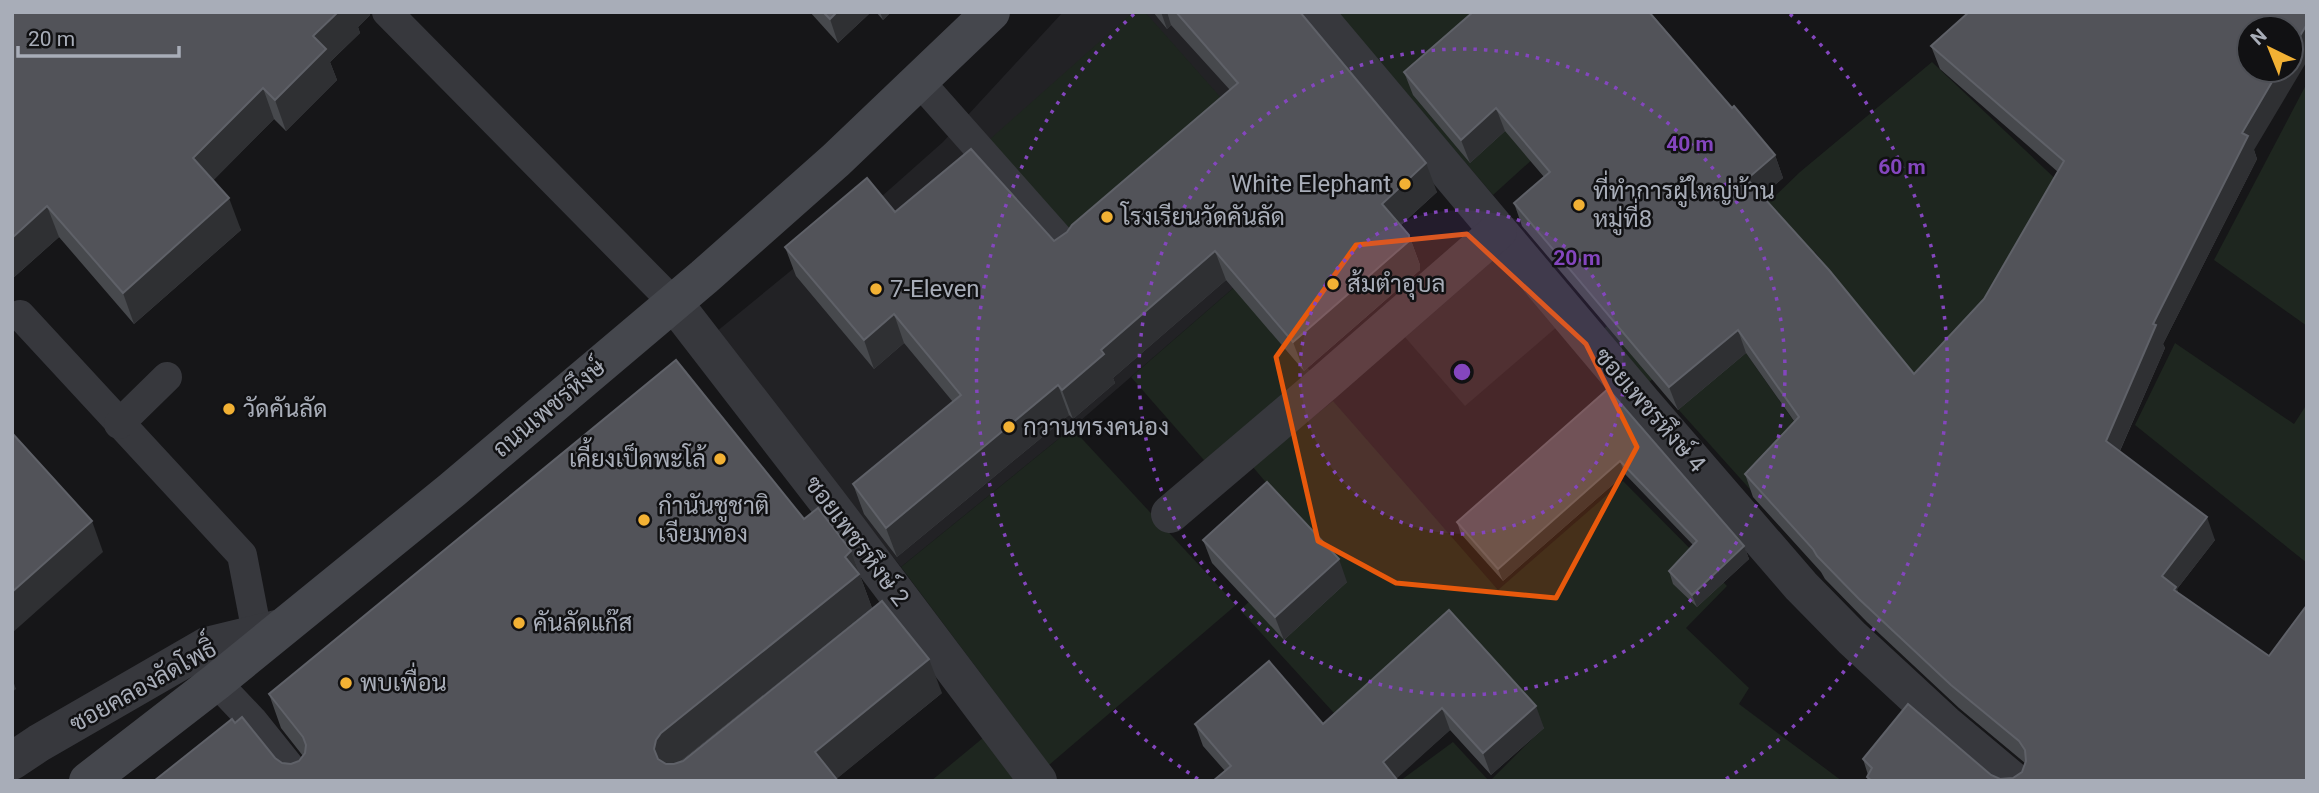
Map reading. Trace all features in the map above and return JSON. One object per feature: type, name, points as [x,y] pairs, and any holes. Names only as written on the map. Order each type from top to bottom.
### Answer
[{"type":"main road","name":"ถนนเพชรหึงษ์","points":[[88,781],[216,682],[269,631],[452,490],[674,303],[836,160],[990,12]]},
{"type":"street","name":"ซอยเพชรหึงษ์ 4","points":[[1314,12],[1801,586],[1852,638],[1945,724],[2013,781]]},
{"type":"street","points":[[1170,514],[1498,231]]},
{"type":"street","name":"ซอยเพชรหึงษ์ 2","points":[[674,303],[894,613],[1038,781]]},
{"type":"street","name":"ซอยคลองลัดโพธิ์","points":[[12,761],[206,646],[269,631]]},
{"type":"lane","points":[[387,12],[674,303]]},
{"type":"lane","points":[[919,80],[1067,248]]},
{"type":"lane","points":[[20,314],[242,555],[269,631]]},
{"type":"lane","points":[[119,424],[167,377]]},
{"type":"lane","points":[[216,682],[242,727],[301,781]]},
{"type":"highlighted area","points":[[1467,234],[1586,344],[1637,447],[1556,598],[1396,583],[1318,541],[1276,357],[1356,245]]},
{"type":"shaded area","name":"โรงเรียนวัดคันลัด","points":[[1063,12],[1298,12],[1238,284],[1072,428],[901,567],[716,332],[881,197],[943,142]]},
{"type":"shaded area","points":[[1133,12],[1145,12],[1231,109],[1081,243],[989,140]]},
{"type":"shaded area","points":[[1336,12],[1591,12],[1610,89],[1493,195]]},
{"type":"shaded area","points":[[1932,62],[2064,187],[2016,269],[1920,388],[1815,252],[1649,382],[1602,330],[1773,198],[1800,172]]},
{"type":"shaded area","points":[[2307,83],[2307,326],[2214,260]]},
{"type":"shaded area","points":[[1497,256],[1558,326],[1465,406],[1404,336]]},
{"type":"shaded area","points":[[1238,284],[1316,378],[1210,467],[1131,377]]},
{"type":"shaded area","points":[[2175,343],[2294,424],[2307,404],[2307,563],[2135,425]]},
{"type":"shaded area","points":[[1746,353],[1807,440],[1783,526],[1677,408]]},
{"type":"shaded area","points":[[1333,401],[1498,590],[1623,481],[1727,586],[1686,628],[1749,688],[1739,704],[1842,781],[1490,781],[1537,734],[1344,724],[1240,610],[1316,541],[1252,466]]},
{"type":"shaded area","points":[[1072,428],[1236,605],[1049,765],[901,567]]},
{"type":"shaded area","points":[[983,738],[1015,781],[931,781]]},
{"type":"shaded area","points":[[1453,742],[1489,781],[1400,781]]},
{"type":"building","points":[[12,12],[338,12],[313,36],[326,49],[275,100],[263,88],[193,158],[229,198],[123,293],[47,206],[12,238]]},
{"type":"building","points":[[823,12],[837,12],[830,19]]},
{"type":"building","name":"โรงเรียนวัดคันลัด","points":[[1176,12],[1300,12],[1426,163],[1382,204],[1409,235],[1409,241],[1293,342],[1215,251],[1101,350],[1104,354],[1062,390],[1058,385],[886,528],[853,484],[961,395],[894,314],[864,340],[785,247],[867,178],[895,212],[971,149],[1054,241],[1238,83]]},
{"type":"building","points":[[1473,12],[1649,12],[1775,155],[1747,179],[1829,270],[1914,374],[1984,299],[2064,161],[1931,46],[1969,12],[2307,12],[2305,27],[2305,14],[2235,14],[2235,84],[2271,84],[2242,133],[2248,136],[2153,324],[2156,325],[2106,441],[2207,517],[2162,576],[2176,587],[2174,590],[2269,656],[2307,605],[2307,781],[1872,781],[1867,777],[1872,768],[1863,759],[1908,704],[1991,775],[2000,779],[2013,778],[2022,772],[2026,761],[2025,750],[2019,741],[1951,685],[1859,599],[1745,474],[1799,417],[1738,330],[1669,387],[1514,203],[1550,172],[1496,108],[1461,140],[1404,72]]},
{"type":"building","points":[[676,360],[804,519],[818,508],[851,551],[845,557],[859,574],[661,733],[654,749],[658,759],[666,764],[683,761],[882,601],[929,659],[815,752],[838,781],[154,781],[232,719],[235,723],[242,717],[275,758],[282,763],[299,761],[305,753],[303,737],[269,694]]},
{"type":"building","points":[[1608,389],[1744,546],[1692,595],[1669,571],[1697,541],[1620,461],[1498,569],[1457,522]]},
{"type":"building","points":[[12,433],[92,521],[12,592]]},
{"type":"building","points":[[1267,482],[1339,559],[1275,617],[1203,540]]},
{"type":"building","points":[[1449,610],[1536,706],[1483,753],[1442,708],[1383,762],[1398,781],[1213,781],[1231,766],[1195,724],[1269,661],[1323,724]]},
{"type":"place","name":"White Elephant","points":[[1405,184]]},
{"type":"place","name":"ที่ทำการผู้ใหญ่บ้าน หมู่ที่8","points":[[1579,205]]},
{"type":"place","name":"โรงเรียนวัดคันลัด","points":[[1107,217]]},
{"type":"place","name":"ส้มตำอุบล","points":[[1333,284]]},
{"type":"place","name":"7-Eleven","points":[[876,289]]},
{"type":"place","name":"วัดคันลัด","points":[[229,409]]},
{"type":"place","name":"กวานทรงคนอง","points":[[1009,427]]},
{"type":"place","name":"เคี้ยงเป็ดพะโล้","points":[[720,459]]},
{"type":"place","name":"กำนันชูชาติ เจียมทอง","points":[[644,520]]},
{"type":"place","name":"คันลัดแก๊ส","points":[[519,623]]},
{"type":"place","name":"พบเพื่อน","points":[[346,683]]}]
